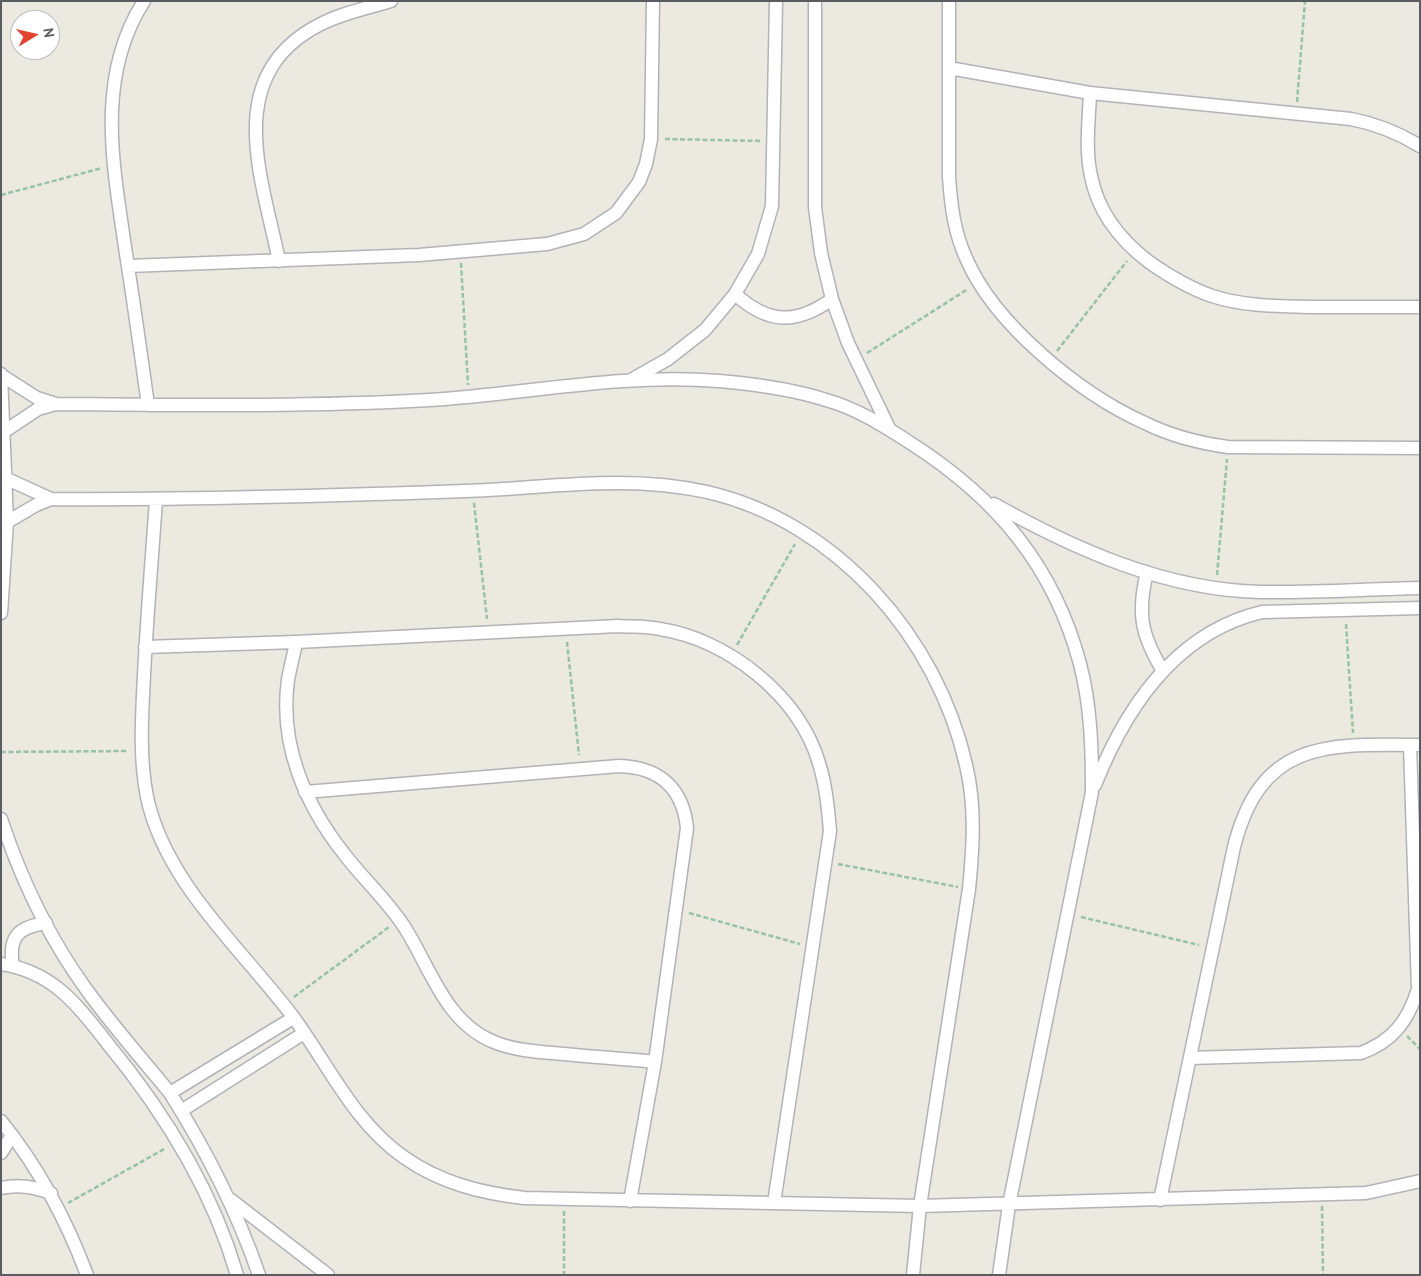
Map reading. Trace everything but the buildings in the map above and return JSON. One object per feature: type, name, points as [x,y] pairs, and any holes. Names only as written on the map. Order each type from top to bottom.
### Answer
[{"type":"street","points":[[144,1],[123,45],[113,85],[110,125],[113,166],[148,405]]},
{"type":"street","points":[[279,261],[254,142],[254,118],[260,95],[269,73],[282,54],[300,37],[320,24],[392,1]]},
{"type":"street","points":[[128,266],[460,252],[566,241],[601,225],[616,213],[639,182],[646,164],[651,139],[653,1]]},
{"type":"street","points":[[628,382],[668,359],[704,330],[734,294],[758,254],[772,206],[776,1]]},
{"type":"street","points":[[815,1],[815,207],[821,253],[832,299],[856,360],[889,428]]},
{"type":"street","points":[[949,1],[951,204],[956,232],[978,283],[992,303],[1050,360],[1106,402],[1145,423],[1186,438],[1228,448],[1420,448]]},
{"type":"street","points":[[949,68],[1090,93],[1296,113],[1376,124],[1399,133],[1420,146]]},
{"type":"street","points":[[1090,93],[1088,152],[1090,176],[1108,221],[1134,251],[1186,285],[1214,296],[1242,303],[1272,306],[1420,308]]},
{"type":"street","points":[[734,294],[751,309],[771,317],[794,318],[814,312],[832,299]]},
{"type":"street","points":[[1,374],[37,398],[56,404]]},
{"type":"street","points":[[1,374],[5,431],[7,522],[1,613]]},
{"type":"street","points":[[5,431],[38,409],[56,404],[296,406],[469,396],[672,379],[763,387],[828,400],[889,428],[939,461],[985,499],[1012,529],[1039,568],[1058,604],[1070,633],[1087,695],[1091,727],[1092,792]]},
{"type":"street","points":[[5,478],[51,499]]},
{"type":"street","points":[[7,522],[36,505],[51,499],[156,500],[473,491],[591,482],[631,481],[671,485],[710,493],[748,505],[785,521],[802,531],[850,566],[878,595],[924,659],[942,693],[962,748],[973,806],[973,848],[969,889],[920,1206],[913,1275]]},
{"type":"street","points":[[985,499],[1044,532],[1106,559],[1170,579],[1260,592],[1420,588]]},
{"type":"street","points":[[156,500],[145,648],[142,751],[147,797],[157,829],[185,883],[293,1018],[345,1096],[372,1130],[404,1158],[441,1179],[482,1193],[524,1198],[920,1206],[1010,1205],[1366,1193],[1420,1181]]},
{"type":"street","points":[[1147,572],[1141,598],[1142,624],[1149,649],[1164,671]]},
{"type":"street","points":[[999,1275],[1010,1205],[1092,792],[1110,748],[1134,707],[1164,671],[1198,639],[1237,618],[1262,612],[1420,608]]},
{"type":"street","points":[[145,648],[618,626],[661,629],[702,642],[731,655],[760,676],[784,700],[804,730],[819,762],[827,796],[830,831],[774,1204]]},
{"type":"street","points":[[296,642],[288,680],[287,718],[292,756],[305,792],[323,825],[345,855],[399,919],[418,948],[450,1008],[469,1028],[493,1042],[520,1050],[655,1062]]},
{"type":"street","points":[[1160,1200],[1213,948],[1241,819],[1255,794],[1274,772],[1298,757],[1325,747],[1354,744],[1415,745],[1418,989],[1412,1010],[1400,1028],[1376,1047],[1361,1053],[1190,1058]]},
{"type":"street","points":[[305,792],[634,766],[648,770],[672,788],[686,814],[687,828],[655,1062],[630,1200]]},
{"type":"street","points":[[1,819],[27,884],[56,942],[86,989],[170,1093],[212,1164],[246,1238],[259,1275]]},
{"type":"street","points":[[46,923],[29,926],[16,936],[7,965],[28,970],[60,990],[95,1027],[131,1072],[178,1142],[203,1185],[231,1254],[237,1275]]},
{"type":"street","points":[[170,1093],[293,1018]]},
{"type":"street","points":[[181,1110],[304,1033]]},
{"type":"street","points":[[1,1122],[12,1135],[51,1193],[88,1275]]},
{"type":"street","points":[[1,1153],[12,1135]]},
{"type":"street","points":[[1,1188],[15,1185],[34,1187],[51,1193]]},
{"type":"street","points":[[228,1197],[328,1275]]},
{"type":"path","points":[[1296,113],[1304,1]]},
{"type":"path","points":[[651,139],[773,141]]},
{"type":"path","points":[[1,195],[113,166]]},
{"type":"path","points":[[1050,360],[1134,251]]},
{"type":"path","points":[[460,252],[469,396]]},
{"type":"path","points":[[856,360],[978,283]]},
{"type":"path","points":[[1216,587],[1228,448]]},
{"type":"path","points":[[473,491],[489,633]]},
{"type":"path","points":[[731,655],[802,531]]},
{"type":"path","points":[[1345,610],[1354,744]]},
{"type":"path","points":[[565,629],[581,769]]},
{"type":"path","points":[[1,752],[142,751]]},
{"type":"path","points":[[826,862],[969,889]]},
{"type":"path","points":[[677,909],[813,947]]},
{"type":"path","points":[[1068,914],[1213,948]]},
{"type":"path","points":[[283,1005],[399,919]]},
{"type":"path","points":[[1400,1028],[1420,1049]]},
{"type":"path","points":[[59,1209],[178,1142]]},
{"type":"path","points":[[1322,1194],[1323,1275]]},
{"type":"path","points":[[564,1200],[564,1275]]}]
